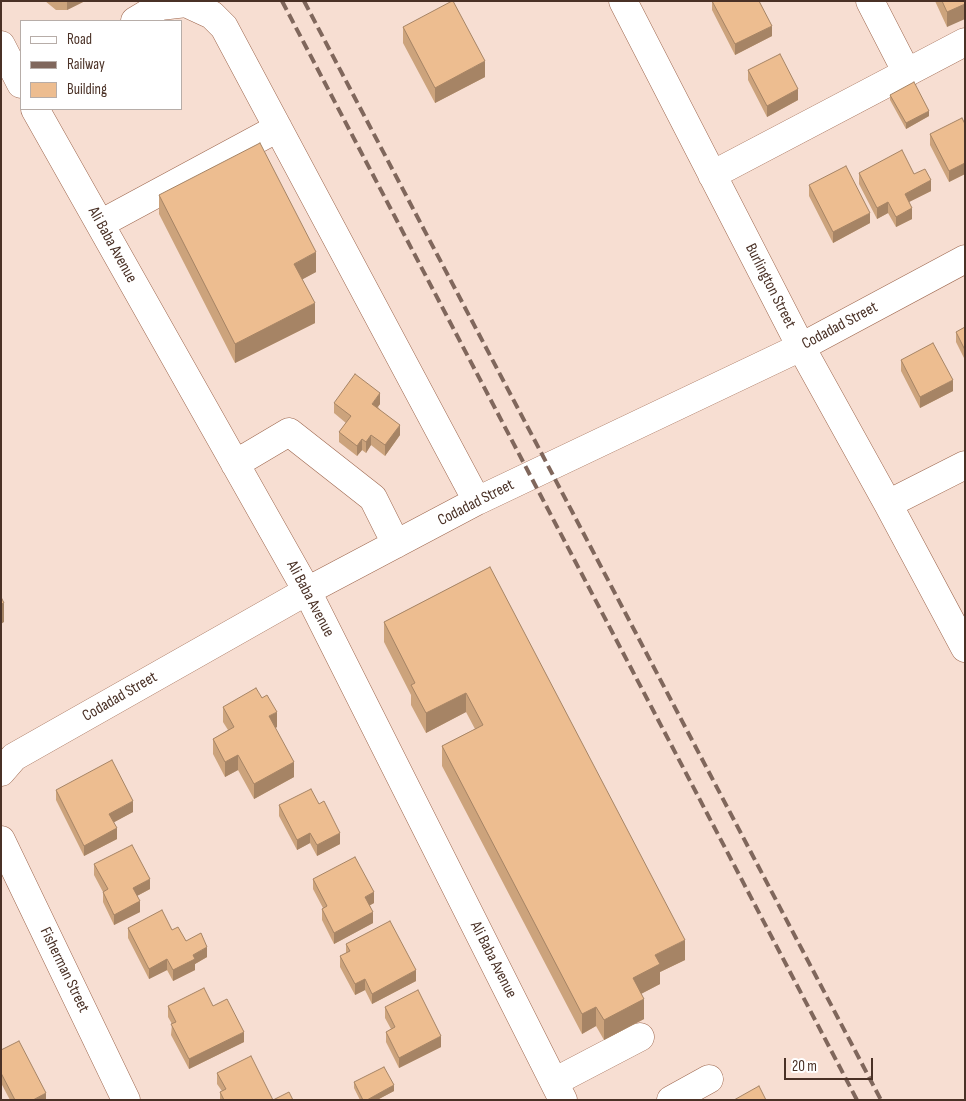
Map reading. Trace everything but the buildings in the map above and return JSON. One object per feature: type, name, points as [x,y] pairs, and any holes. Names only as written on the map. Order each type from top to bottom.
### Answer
[{"type":"street","name":"Burlington Street","points":[[623,1],[801,347],[965,648]]},
{"type":"street","points":[[870,1],[907,73]]},
{"type":"street","points":[[137,20],[160,6],[186,4],[212,15],[224,27],[478,501]]},
{"type":"street","points":[[712,174],[965,42]]},
{"type":"street","points":[[1,45],[20,83]]},
{"type":"street","points":[[1,96],[20,86]]},
{"type":"street","name":"Ali Baba Avenue","points":[[36,110],[307,591],[559,1091]]},
{"type":"street","points":[[100,224],[278,128]]},
{"type":"street","name":"Codadad Street","points":[[1,772],[14,757],[307,591],[478,501],[801,347],[965,259]]},
{"type":"street","points":[[235,464],[289,432],[373,498],[396,544]]},
{"type":"street","points":[[888,504],[965,466]]},
{"type":"street","name":"Fisherman Street","points":[[1,840],[126,1100]]},
{"type":"street","points":[[559,1091],[640,1038]]},
{"type":"street","points":[[671,1100],[709,1079]]},
{"type":"railway","points":[[282,1],[857,1100]]},
{"type":"railway","points":[[304,1],[881,1100]]}]
